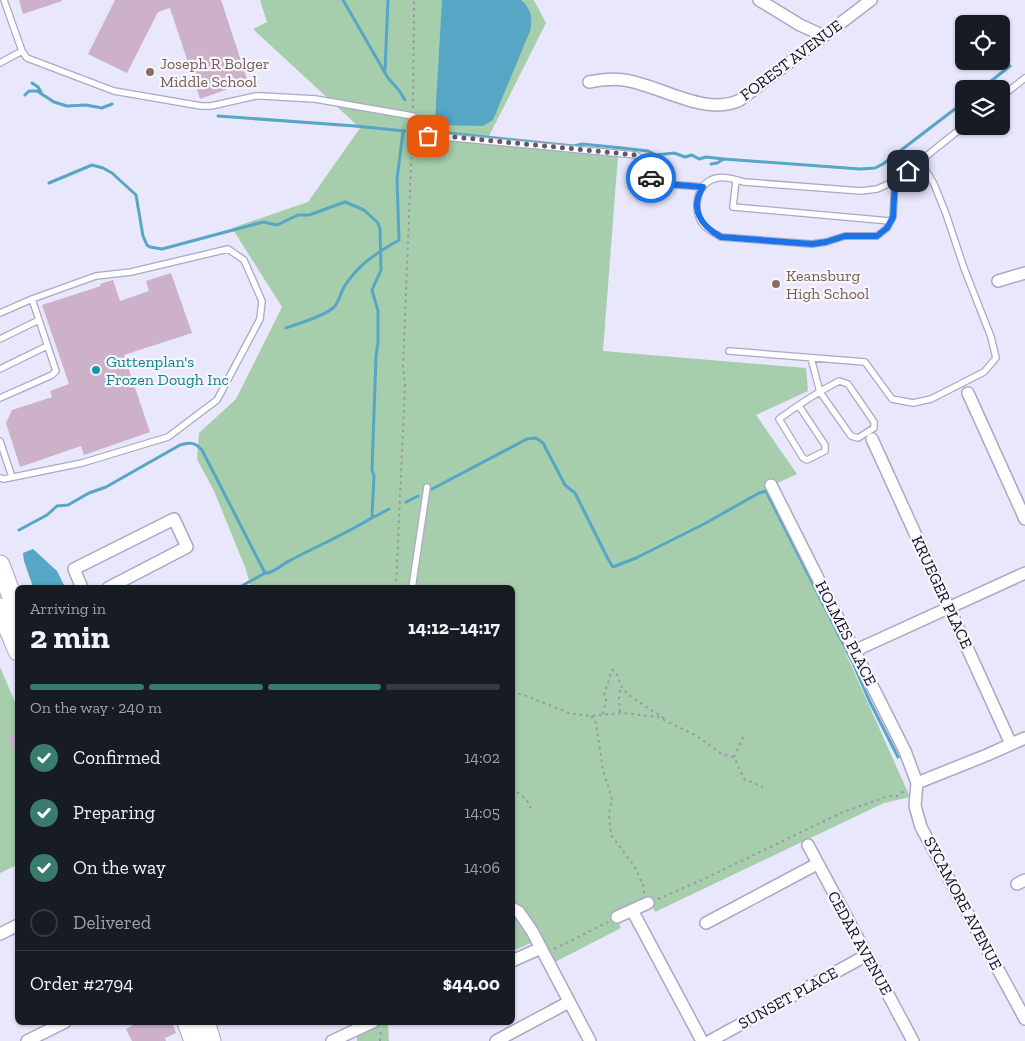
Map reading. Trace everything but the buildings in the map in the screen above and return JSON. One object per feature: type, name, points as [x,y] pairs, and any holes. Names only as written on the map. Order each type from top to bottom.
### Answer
[{"type":"highway","points":[[0,565],[15,605]]},
{"type":"highway","points":[[0,608],[15,644]]},
{"type":"highway","points":[[206,1025],[212,1041]]},
{"type":"street","points":[[759,0],[800,25],[824,36]]},
{"type":"street","name":"FOREST AVENUE","points":[[589,82],[609,79],[623,80],[707,105],[725,105],[740,100],[871,0]]},
{"type":"street","points":[[998,281],[1025,273]]},
{"type":"street","points":[[968,393],[1025,519]]},
{"type":"street","name":"KRUEGER PLACE","points":[[872,439],[1011,744]]},
{"type":"street","name":"HOLMES PLACE","points":[[771,485],[906,751],[916,785]]},
{"type":"street","points":[[81,585],[74,569],[174,519],[187,547],[114,585]]},
{"type":"street","points":[[854,651],[1025,573]]},
{"type":"street","points":[[916,785],[1025,738]]},
{"type":"street","name":"SYCAMORE AVENUE","points":[[916,785],[916,806],[921,827],[1025,1018]]},
{"type":"street","name":"CEDAR AVENUE","points":[[808,845],[913,1041]]},
{"type":"street","points":[[706,923],[817,864]]},
{"type":"street","points":[[617,917],[647,904]]},
{"type":"street","points":[[515,910],[519,912],[542,951],[590,1041]]},
{"type":"street","points":[[632,910],[702,1041]]},
{"type":"street","points":[[0,934],[15,926]]},
{"type":"street","points":[[515,960],[542,951]]},
{"type":"street","name":"SUNSET PLACE","points":[[710,1041],[867,955]]},
{"type":"street","points":[[496,1041],[569,1002]]},
{"type":"street","points":[[27,1041],[59,1025]]},
{"type":"street","points":[[344,1025],[344,1036]]},
{"type":"street","points":[[332,1041],[372,1025]]},
{"type":"lane","points":[[4,0],[22,51],[27,58],[122,93],[201,106],[211,106],[256,96],[316,99],[413,116]]},
{"type":"lane","points":[[0,63],[22,51]]},
{"type":"lane","points":[[1010,90],[1025,78]]},
{"type":"lane","points":[[895,181],[894,210],[887,228],[877,236],[845,236],[812,244],[721,237],[710,231],[703,224],[698,215],[696,202],[703,187],[716,178],[861,191],[877,189],[895,181],[955,133]]},
{"type":"lane","points":[[413,136],[444,136],[636,155],[641,159],[654,183],[703,187]]},
{"type":"lane","points":[[728,351],[865,362],[892,399],[913,403],[931,399],[984,372],[996,358],[991,337],[934,184],[920,161]]},
{"type":"lane","points":[[736,180],[733,207],[890,221]]},
{"type":"lane","points":[[0,313],[32,299],[96,276],[131,272],[228,249],[244,260],[262,302],[260,319],[217,400],[168,437],[82,463],[2,479],[0,485]]},
{"type":"lane","points":[[0,398],[52,375],[56,371],[32,299]]},
{"type":"lane","points":[[0,339],[39,320]]},
{"type":"lane","points":[[0,369],[47,346]]},
{"type":"lane","points":[[798,406],[825,445],[825,451],[807,460],[802,458],[779,418],[820,392],[839,381],[848,384],[874,422],[874,428],[858,438],[851,436],[820,392],[811,358]]},
{"type":"lane","points":[[0,441],[12,477]]},
{"type":"lane","points":[[412,585],[427,487]]},
{"type":"path","points":[[413,116],[414,0]]},
{"type":"path","points":[[396,585],[413,136]]},
{"type":"path","points":[[603,714],[606,700],[604,695],[612,670],[616,672],[621,685],[630,696],[669,722]]},
{"type":"path","points":[[620,713],[619,698],[621,685]]},
{"type":"path","points":[[515,693],[569,713],[591,716],[620,713],[658,718],[697,736],[720,753],[734,757]]},
{"type":"path","points":[[591,716],[596,723],[603,770],[612,799],[609,814],[611,835],[635,867],[644,886],[647,904],[843,812],[889,796],[897,796],[916,785]]},
{"type":"path","points":[[742,738],[734,757],[744,779],[763,788]]},
{"type":"path","points":[[515,790],[526,799],[532,810]]},
{"type":"path","points":[[542,951],[617,917]]},
{"type":"path","points":[[377,1025],[380,1041]]},
{"type":"green space","points":[[260,0],[533,0],[535,2],[546,23],[485,144],[618,155],[603,351],[806,368],[808,391],[756,415],[797,474],[771,486],[910,797],[884,803],[655,912],[648,897],[614,913],[621,928],[555,962],[542,938],[515,950],[515,585],[250,585],[214,491],[197,459],[199,433],[236,399],[282,307],[232,228],[308,202],[360,128],[253,29],[267,22]]},
{"type":"green space","points":[[0,667],[15,702],[15,866],[0,873]]},
{"type":"green space","points":[[357,1025],[388,1025],[389,1041],[357,1041]]},
{"type":"water","points":[[442,0],[521,0],[527,6],[530,14],[530,31],[493,120],[483,126],[439,125],[435,121]]},
{"type":"water","points":[[33,549],[57,571],[64,585],[32,585],[23,553]]},
{"type":"waterway","points":[[343,0],[388,78],[405,100]]},
{"type":"waterway","points":[[385,70],[388,0]]},
{"type":"waterway","points":[[992,80],[1005,70]]},
{"type":"waterway","points":[[32,83],[41,92]]},
{"type":"waterway","points":[[25,95],[29,91],[37,91],[54,102],[67,106],[86,105],[102,108],[112,104]]},
{"type":"waterway","points":[[711,164],[724,159],[860,169],[875,168],[883,164],[955,109]]},
{"type":"waterway","points":[[218,116],[405,131]]},
{"type":"waterway","points":[[286,328],[317,317],[333,308],[344,287],[357,270],[376,254],[399,240],[397,179],[403,132]]},
{"type":"waterway","points":[[417,132],[448,133],[574,146],[582,144],[648,151],[656,155],[674,153],[685,157],[692,155],[699,159],[706,157],[724,159]]},
{"type":"waterway","points":[[49,183],[92,165],[112,173],[136,195],[143,236],[147,245],[162,249],[263,222],[277,225],[298,215],[309,215],[345,202],[364,210],[378,223],[380,229],[381,270],[372,290],[378,311],[372,515],[374,517],[389,509]]},
{"type":"waterway","points":[[432,489],[527,439],[536,438],[543,443],[565,485],[575,493],[613,567],[636,558],[766,491],[898,757]]},
{"type":"waterway","points":[[19,530],[47,515],[57,506],[68,505],[89,493],[106,487],[180,445],[189,443],[197,445],[202,450],[265,573],[373,517]]},
{"type":"waterway","points":[[406,502],[418,496]]},
{"type":"waterway","points":[[244,585],[265,573]]},
{"type":"way so far","points":[[428,136],[636,155],[641,159],[651,178]]},
{"type":"place","name":"Joseph R Bolger Middle School","points":[[150,72]]},
{"type":"place","name":"Keansburg High School","points":[[776,284]]},
{"type":"place","name":"Guttenplan's Frozen Dough Inc","points":[[96,370]]},
{"type":"route","points":[[651,178],[654,183],[703,187],[696,202],[698,215],[710,231],[721,237],[812,244],[845,236],[877,236],[887,228],[893,217],[895,181],[908,171]]}]
